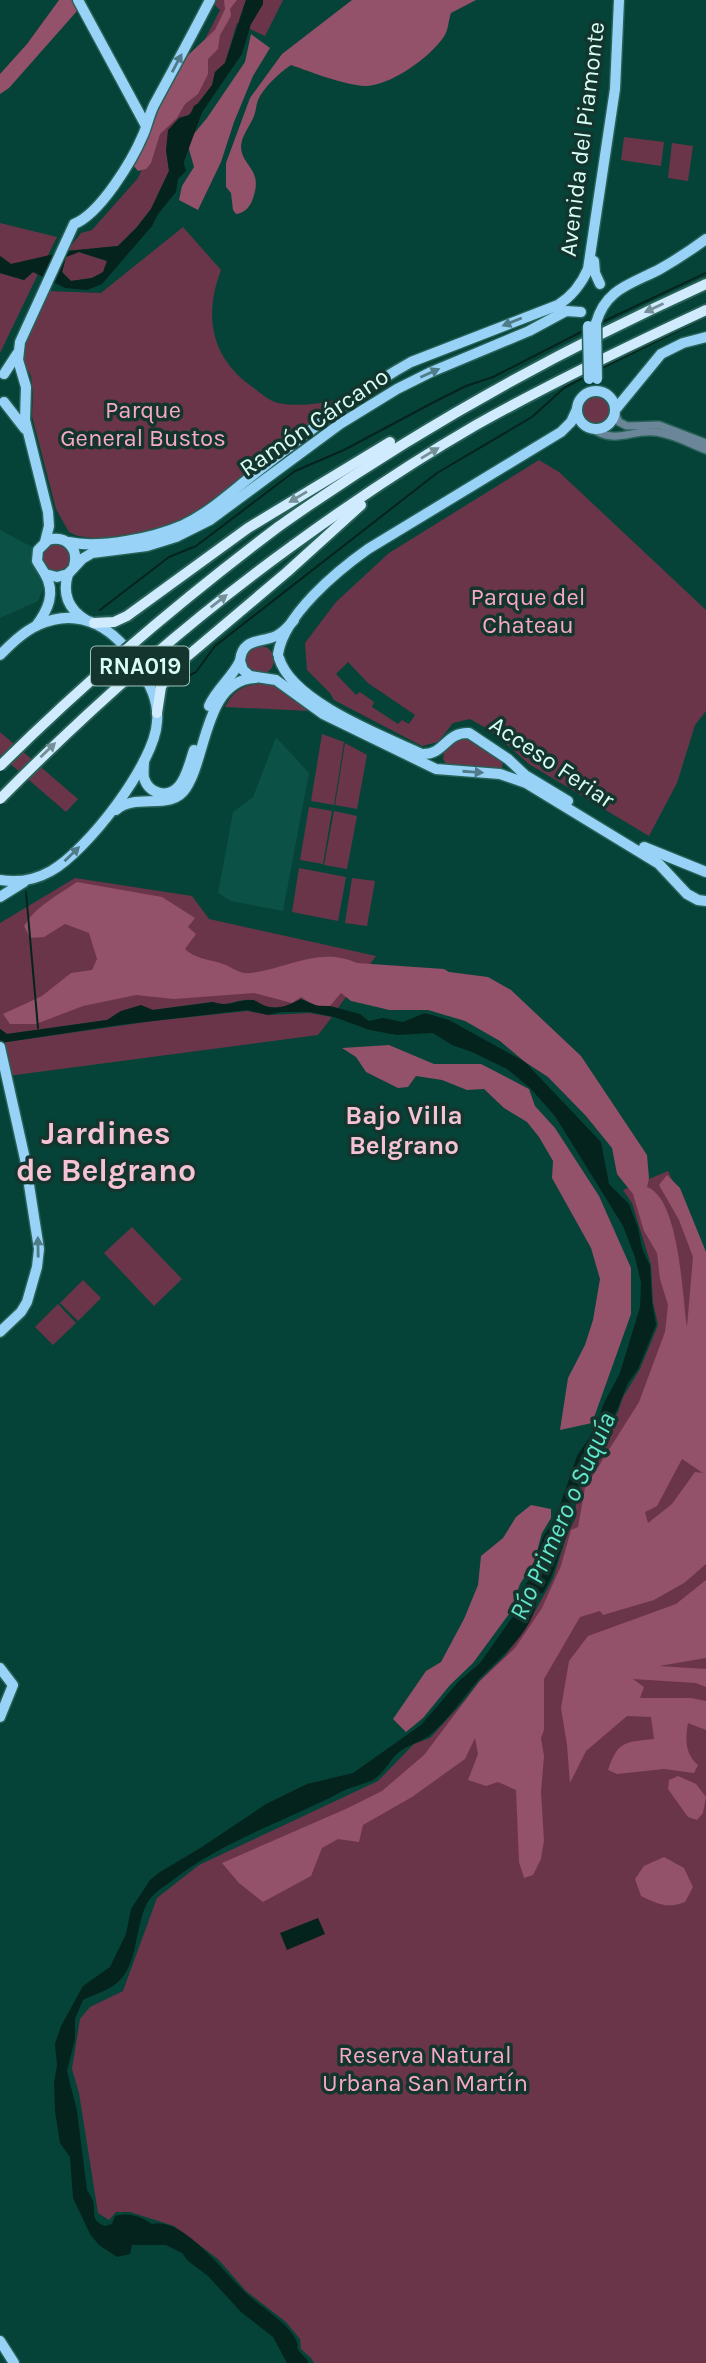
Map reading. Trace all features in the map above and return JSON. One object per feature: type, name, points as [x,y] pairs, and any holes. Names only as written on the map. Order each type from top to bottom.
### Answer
[{"type":"highway","name":"RNA019","points":[[0,766],[154,624],[278,527],[374,461],[531,369],[706,284]]},
{"type":"highway","name":"RNA019","points":[[0,799],[74,725],[152,656],[292,545],[403,470],[518,402],[604,357],[706,310]]},
{"type":"highway","points":[[91,622],[114,622],[127,616],[276,510],[396,439],[444,418]]},
{"type":"highway","points":[[157,713],[162,684],[171,670],[266,591],[403,470]]},
{"type":"main road","points":[[78,0],[145,124]]},
{"type":"main road","points":[[2,375],[18,351],[22,336],[74,223],[80,221],[114,184],[143,135],[145,124],[210,0]]},
{"type":"main road","name":"Avenida del Piamonte","points":[[581,282],[588,270],[615,89],[621,0]]},
{"type":"main road","name":"Avenida del Piamonte","points":[[601,284],[596,278],[594,266],[620,101],[621,0]]},
{"type":"main road","points":[[144,760],[144,776],[152,790],[167,793],[179,787],[213,697],[234,673],[245,647],[279,634],[325,584],[358,556],[561,432],[571,422],[593,379],[592,324],[615,291],[662,268],[706,239]]},
{"type":"main road","points":[[592,324],[575,306],[573,293],[581,282],[591,280],[612,285],[637,279]]},
{"type":"main road","points":[[582,312],[592,314],[603,307],[606,294],[601,284]]},
{"type":"main road","name":"Ramón Cárcano","points":[[66,541],[82,544],[131,540],[182,525],[208,509],[389,374],[411,362],[558,305],[573,293]]},
{"type":"main road","name":"Ramón Cárcano","points":[[71,570],[82,558],[92,553],[147,546],[193,530],[340,424],[397,389],[529,331],[566,311],[582,312]]},
{"type":"main road","points":[[561,432],[606,426],[661,354],[683,343],[706,337]]},
{"type":"main road","points":[[18,351],[25,385],[24,413],[48,512],[49,526],[45,542]]},
{"type":"main road","points":[[2,375],[14,373],[22,378]]},
{"type":"main road","points":[[593,379],[614,402],[615,412]]},
{"type":"main road","points":[[583,395],[592,391],[621,394],[636,386]]},
{"type":"main road","points":[[2,401],[16,402],[25,393]]},
{"type":"main road","points":[[2,401],[28,432]]},
{"type":"main road","points":[[577,409],[579,418],[588,427]]},
{"type":"main road","points":[[0,897],[65,861],[107,816],[144,760],[155,737],[157,713],[152,691],[128,650],[111,632],[75,612],[67,601],[65,587],[75,553],[48,512]]},
{"type":"main road","points":[[0,655],[36,626],[51,599],[51,586],[36,557],[40,546],[52,538],[66,541]]},
{"type":"main road","points":[[45,574],[57,577],[71,570]]},
{"type":"main road","points":[[36,626],[69,618],[91,622]]},
{"type":"main road","points":[[107,816],[128,802],[169,799],[181,794],[190,779],[220,699],[236,683],[275,671],[282,639],[294,620]]},
{"type":"main road","points":[[258,640],[271,643],[284,671],[291,679],[331,710],[422,754],[439,751],[441,764],[446,770]]},
{"type":"main road","points":[[240,661],[243,670],[259,678]]},
{"type":"main road","name":"Acceso Feriar","points":[[259,678],[272,678],[281,682],[328,717],[436,769],[499,774],[526,783],[663,867],[690,896],[706,901]]},
{"type":"main road","name":"Acceso Feriar","points":[[439,751],[450,738],[466,732],[482,740],[525,775],[638,844],[661,856],[706,872]]},
{"type":"main road","points":[[499,774],[506,767],[508,759]]},
{"type":"main road","points":[[675,880],[677,872],[686,865]]},
{"type":"main road","points":[[0,880],[28,880]]},
{"type":"main road","points":[[0,1048],[27,1172],[39,1249],[30,1295],[23,1310],[0,1332]]},
{"type":"main road","points":[[0,1668],[13,1685],[0,1717]]},
{"type":"main road","points":[[0,2341],[14,2363]]},
{"type":"street","points":[[615,412],[619,422],[628,426],[659,425],[706,443]]},
{"type":"street","points":[[588,427],[602,435],[616,437],[649,432],[662,433],[706,450]]},
{"type":"shaded area","points":[[59,0],[72,0],[77,11],[9,88],[0,94],[0,74],[27,44]]},
{"type":"shaded area","points":[[224,0],[237,0],[230,9],[231,16],[220,35],[218,49],[208,59],[208,74],[198,94],[185,104],[177,118],[160,134],[151,163],[146,169],[138,171],[133,165],[148,138],[155,108],[187,56],[215,30],[225,9]]},
{"type":"shaded area","points":[[352,0],[476,0],[451,13],[445,35],[437,46],[408,70],[386,81],[375,85],[357,85],[291,65],[277,76],[258,100],[254,116],[244,134],[242,153],[256,181],[248,208],[236,214],[231,193],[226,187],[226,163],[250,98],[282,54]]},
{"type":"shaded area","points":[[251,34],[270,48],[253,76],[221,162],[198,210],[179,200],[182,186],[194,167],[187,142],[207,118],[245,62]]},
{"type":"shaded area","points":[[0,530],[34,548],[31,556],[43,578],[44,587],[38,601],[0,618]]},
{"type":"shaded area","points":[[276,737],[309,773],[283,911],[231,901],[218,893],[233,812],[253,797]]},
{"type":"shaded area","points":[[77,882],[162,897],[195,918],[188,927],[196,934],[185,949],[242,973],[329,957],[357,963],[444,969],[488,977],[511,990],[581,1056],[647,1155],[647,1187],[658,1195],[666,1210],[678,1250],[687,1327],[693,1257],[679,1220],[659,1185],[667,1175],[680,1188],[706,1252],[706,1564],[684,1583],[654,1600],[603,1615],[600,1611],[580,1617],[544,1679],[541,1792],[544,1841],[541,1859],[533,1875],[524,1878],[519,1862],[516,1790],[498,1782],[486,1786],[468,1780],[478,1754],[475,1738],[465,1759],[412,1797],[363,1825],[359,1842],[338,1839],[322,1848],[311,1876],[263,1902],[239,1883],[222,1863],[382,1791],[424,1755],[480,1681],[515,1648],[542,1608],[561,1566],[571,1530],[578,1527],[585,1488],[639,1402],[665,1332],[668,1305],[660,1279],[657,1253],[644,1231],[633,1194],[617,1174],[612,1148],[586,1116],[548,1077],[500,1041],[465,1021],[428,1010],[389,1010],[351,1001],[341,993],[330,1006],[313,1005],[301,997],[292,1003],[254,993],[174,999],[136,995],[83,1006],[36,1024],[10,1024],[3,1014],[42,996],[71,973],[92,970],[97,959],[89,933],[65,924],[44,937],[30,938],[24,926],[41,907]],"holes":[[[682,1459],[703,1473],[695,1472],[672,1504],[648,1523],[645,1512],[657,1506]]]},
{"type":"shaded area","points":[[389,1045],[434,1064],[481,1064],[529,1089],[535,1106],[555,1128],[599,1196],[631,1268],[631,1314],[592,1423],[560,1430],[568,1378],[585,1345],[593,1320],[600,1279],[591,1248],[552,1178],[553,1161],[527,1122],[504,1108],[484,1089],[467,1090],[442,1080],[416,1076],[408,1087],[398,1088],[366,1072],[356,1057],[342,1048]]},
{"type":"shaded area","points":[[531,1505],[551,1509],[551,1518],[542,1533],[534,1562],[520,1584],[509,1614],[473,1663],[450,1685],[423,1718],[406,1732],[393,1719],[426,1671],[441,1662],[464,1619],[478,1585],[481,1556],[503,1538],[516,1517]]},
{"type":"shaded area","points":[[706,1580],[706,1658],[659,1666],[706,1669],[706,1687],[696,1683],[633,1679],[644,1687],[640,1698],[691,1698],[706,1701],[706,1730],[688,1723],[686,1735],[691,1756],[698,1765],[694,1773],[664,1769],[617,1774],[608,1770],[615,1753],[624,1744],[654,1739],[651,1717],[627,1716],[586,1751],[570,1783],[561,1708],[569,1661],[588,1636],[676,1604]]},
{"type":"shaded area","points":[[678,1776],[696,1784],[706,1797],[703,1813],[697,1820],[688,1817],[668,1789],[669,1780]]},
{"type":"shaded area","points":[[664,1857],[684,1868],[693,1887],[685,1902],[663,1905],[641,1896],[635,1879],[644,1866]]},
{"type":"green space","points":[[210,0],[246,0],[239,20],[251,24],[263,0],[283,0],[265,36],[237,23],[225,63],[215,72],[212,86],[189,115],[179,118],[166,150],[169,171],[151,209],[137,227],[118,246],[67,251],[81,233],[92,230],[138,178],[220,10]]},
{"type":"green space","points":[[624,137],[664,142],[661,166],[621,160]]},
{"type":"green space","points":[[672,143],[693,146],[688,181],[668,178]]},
{"type":"green space","points":[[0,223],[57,237],[47,257],[11,264],[0,256]]},
{"type":"green space","name":"Parque General Bustos","points":[[183,227],[221,270],[213,303],[214,334],[227,362],[237,374],[264,396],[278,403],[306,405],[353,396],[204,510],[170,527],[127,537],[100,539],[78,536],[69,532],[56,509],[32,416],[31,376],[23,362],[22,346],[47,291],[101,293]]},
{"type":"green space","points":[[79,252],[107,261],[104,272],[92,278],[71,281],[62,272],[66,257]]},
{"type":"green space","points":[[33,272],[38,274],[0,353],[0,273],[24,280]]},
{"type":"green space","points":[[596,395],[607,399],[611,410],[607,421],[596,425],[585,421],[581,410],[585,399]]},
{"type":"green space","name":"Parque del Chateau","points":[[539,460],[559,472],[706,610],[706,711],[695,725],[677,783],[649,836],[529,764],[491,731],[470,719],[453,723],[438,742],[422,746],[334,700],[307,670],[305,643],[336,602],[389,553]],"holes":[[[348,662],[368,683],[415,715],[409,724],[402,720],[398,724],[372,707],[374,702],[360,692],[356,695],[336,674]]]},
{"type":"green space","points":[[56,543],[66,547],[70,557],[66,567],[56,571],[46,567],[42,557],[46,547]]},
{"type":"green space","points":[[260,646],[270,650],[274,660],[270,670],[260,674],[250,670],[246,660],[250,650]]},
{"type":"green space","points":[[270,684],[280,687],[310,711],[225,707],[233,695],[243,688]]},
{"type":"green space","points":[[0,732],[78,799],[66,812],[0,755]]},
{"type":"green space","points":[[322,734],[344,742],[334,805],[311,801]]},
{"type":"green space","points":[[462,735],[503,760],[502,768],[498,771],[448,767],[443,759],[445,747]]},
{"type":"green space","points":[[345,743],[367,755],[357,809],[335,805]]},
{"type":"green space","points":[[309,807],[332,811],[323,864],[300,860]]},
{"type":"green space","points":[[334,811],[357,816],[347,869],[324,865]]},
{"type":"green space","points":[[299,868],[346,877],[338,921],[292,912]]},
{"type":"green space","points":[[75,878],[192,896],[209,919],[376,956],[338,1008],[318,1006],[301,999],[278,1008],[252,1000],[224,1004],[213,1002],[121,1011],[107,1020],[7,1034],[0,1029],[0,923]]},
{"type":"green space","points":[[352,878],[375,881],[367,926],[345,923]]},
{"type":"green space","points":[[247,1011],[269,1015],[309,1013],[332,1017],[318,1035],[0,1077],[0,1043],[153,1021]]},
{"type":"green space","name":"Reserva Natural Urbana San Martín","points":[[668,1171],[706,1254],[706,2363],[314,2363],[301,2349],[300,2339],[286,2322],[246,2291],[218,2259],[174,2226],[130,2212],[116,2212],[109,2220],[98,2213],[79,2093],[72,2069],[80,2019],[90,2007],[123,1991],[157,1898],[199,1865],[378,1781],[414,1744],[430,1738],[480,1680],[505,1656],[525,1629],[553,1579],[567,1535],[576,1517],[576,1500],[588,1469],[623,1397],[640,1369],[658,1325],[653,1302],[651,1265],[632,1203],[623,1190]]},
{"type":"green space","points":[[132,1227],[182,1279],[154,1306],[104,1253]]},
{"type":"green space","points":[[83,1280],[101,1298],[78,1321],[60,1303]]},
{"type":"green space","points":[[58,1304],[76,1323],[53,1345],[35,1327]]},
{"type":"water","points":[[246,0],[263,0],[251,24],[242,54],[179,146],[186,171],[178,179],[176,192],[152,226],[102,284],[87,290],[65,288],[33,272],[24,280],[0,273],[0,256],[11,264],[67,251],[118,246],[151,209],[169,171],[166,150],[168,130],[179,118],[189,115],[212,85],[215,72],[225,63]],"holes":[[[79,252],[107,261],[103,272],[92,278],[71,281],[62,272],[66,257]]]},
{"type":"water","points":[[301,999],[318,1006],[330,1006],[360,1014],[369,1021],[383,1018],[403,1022],[425,1013],[449,1020],[525,1062],[601,1142],[609,1184],[629,1204],[650,1266],[656,1325],[638,1369],[628,1383],[579,1487],[572,1496],[570,1506],[573,1516],[551,1578],[543,1593],[538,1594],[531,1619],[519,1638],[479,1679],[437,1729],[398,1753],[377,1777],[210,1855],[156,1893],[149,1900],[141,1919],[134,1952],[126,1972],[103,1992],[83,2000],[75,2019],[75,2039],[67,2071],[77,2111],[87,2190],[93,2201],[95,2219],[105,2226],[112,2224],[115,2216],[125,2214],[152,2224],[164,2224],[190,2237],[245,2292],[280,2321],[292,2334],[299,2351],[309,2363],[287,2363],[273,2337],[241,2312],[208,2276],[182,2253],[166,2245],[132,2245],[130,2254],[117,2257],[99,2245],[90,2234],[73,2198],[70,2157],[60,2143],[55,2111],[55,2044],[61,2026],[83,1986],[110,1967],[126,1934],[131,1909],[150,1880],[266,1804],[307,1784],[353,1773],[421,1725],[458,1682],[480,1663],[516,1612],[522,1589],[532,1576],[543,1537],[556,1517],[577,1456],[593,1432],[620,1373],[640,1307],[641,1283],[635,1257],[623,1226],[555,1116],[530,1088],[507,1069],[452,1045],[433,1033],[397,1035],[310,1012],[268,1015],[247,1010],[0,1043],[0,1029],[7,1034],[107,1020],[121,1011],[141,1005],[153,1010],[253,1000],[268,1007],[278,1007]]},
{"type":"water","points":[[318,1918],[325,1934],[287,1950],[280,1933]]},
{"type":"waterway","name":"Río Primero o Suquía","points":[[177,166],[198,109]]},
{"type":"waterway","points":[[602,322],[706,273]]},
{"type":"waterway","points":[[600,369],[706,317]]},
{"type":"waterway","points":[[100,610],[169,557],[196,546],[295,471],[344,450],[466,386],[493,377],[585,330]]},
{"type":"waterway","points":[[175,683],[196,672],[215,646],[437,473],[532,417],[564,388],[586,376]]},
{"type":"waterway","points":[[26,892],[38,1028]]},
{"type":"district","name":"Bajo Villa Belgrano","points":[[404,1130]]},
{"type":"district","name":"Jardines de Belgrano","points":[[106,1152]]}]
